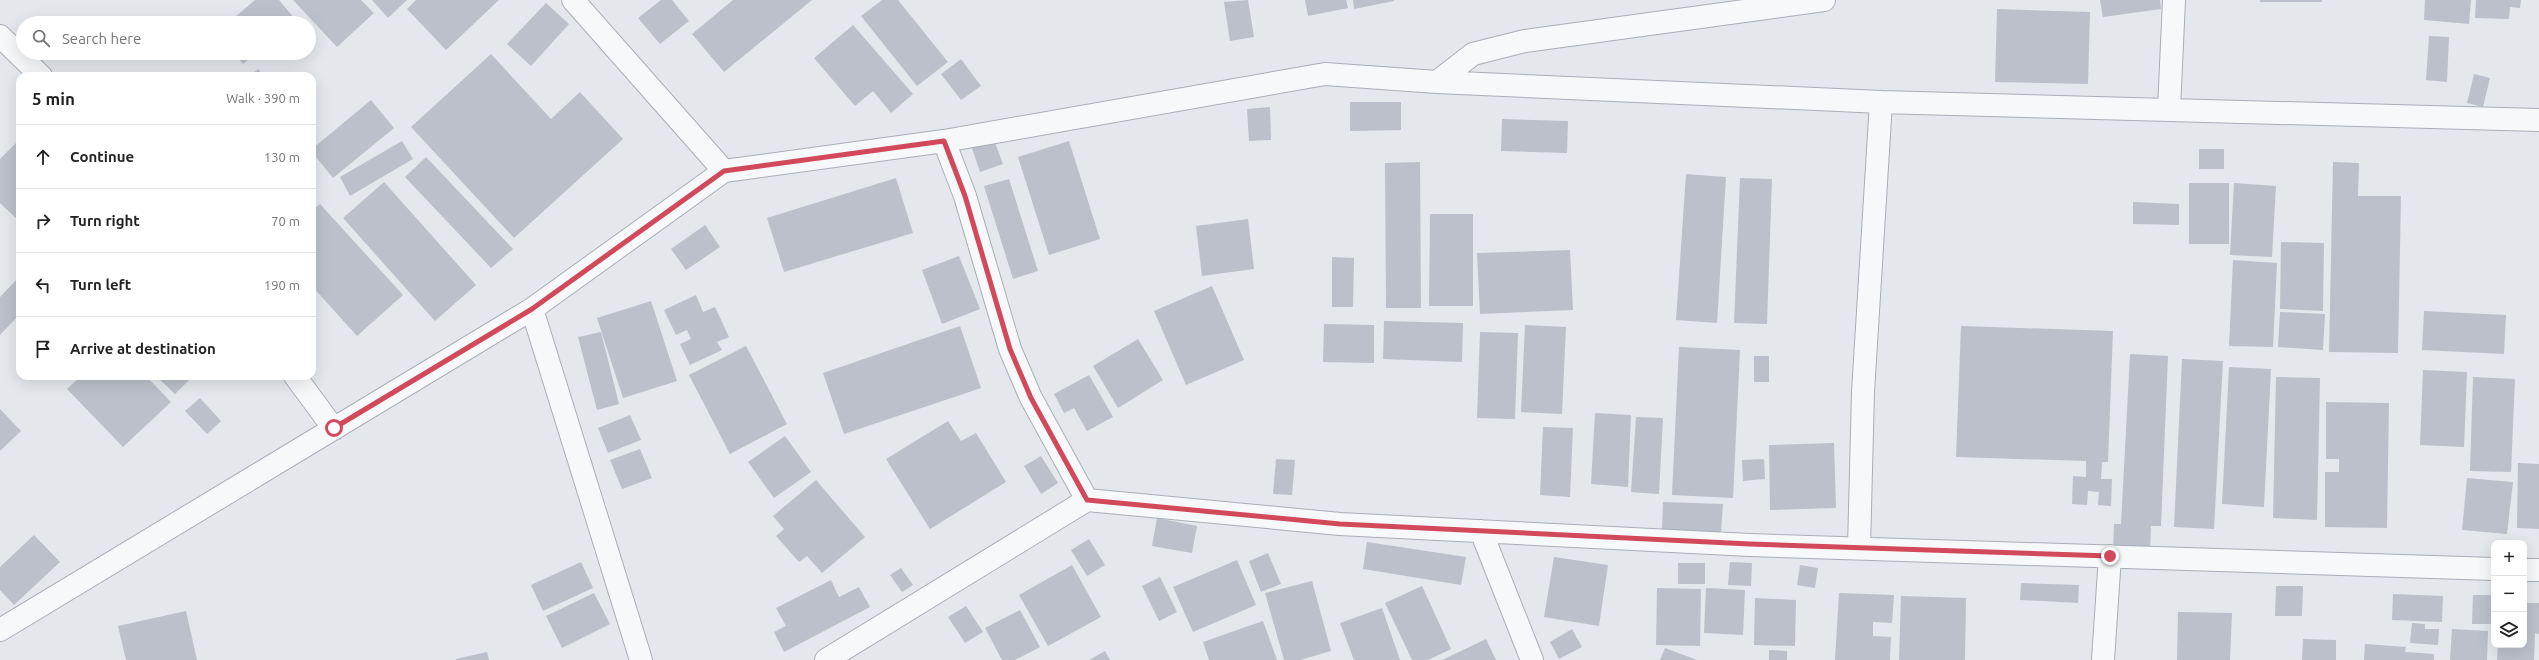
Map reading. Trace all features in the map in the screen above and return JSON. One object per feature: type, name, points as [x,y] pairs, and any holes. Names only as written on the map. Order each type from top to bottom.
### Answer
[{"type":"street","points":[[573,0],[724,171]]},
{"type":"street","points":[[1437,82],[1473,54],[1525,41],[1824,0]]},
{"type":"street","points":[[2169,109],[2174,0]]},
{"type":"street","points":[[0,36],[16,52]]},
{"type":"street","points":[[25,60],[37,72]]},
{"type":"street","points":[[0,630],[532,309],[724,171],[944,141],[1325,74],[1437,82],[1881,102],[2539,120]]},
{"type":"street","points":[[1859,548],[1863,392],[1881,102]]},
{"type":"street","points":[[944,141],[965,196],[1010,349],[1031,398],[1087,500]]},
{"type":"street","points":[[532,309],[642,660]]},
{"type":"street","points":[[298,380],[334,428]]},
{"type":"street","points":[[826,660],[1087,500],[1340,524],[1481,531],[1859,548],[2491,569]]},
{"type":"street","points":[[1481,531],[1532,660]]},
{"type":"street","points":[[2103,660],[2110,556]]},
{"type":"street","points":[[2527,570],[2539,570]]},
{"type":"building","points":[[255,0],[279,0],[292,16],[236,16]]},
{"type":"building","points":[[293,0],[361,0],[374,13],[337,47],[316,25],[316,16],[308,16]]},
{"type":"building","points":[[372,0],[407,0],[388,18]]},
{"type":"building","points":[[416,0],[499,0],[446,50],[407,9]]},
{"type":"building","points":[[661,0],[672,0],[689,21],[660,44],[638,18]]},
{"type":"building","points":[[733,0],[812,0],[724,72],[692,34]]},
{"type":"building","points":[[882,0],[898,0],[948,62],[917,86],[861,16]]},
{"type":"building","points":[[1248,0],[1254,37],[1230,41],[1224,2]]},
{"type":"building","points":[[1305,0],[1346,0],[1348,8],[1308,16]]},
{"type":"building","points":[[1353,0],[1394,0],[1394,1],[1354,9]]},
{"type":"building","points":[[2100,0],[2160,0],[2161,9],[2103,17]]},
{"type":"building","points":[[2260,0],[2322,0],[2322,2],[2260,2]]},
{"type":"building","points":[[2425,0],[2471,0],[2469,24],[2424,20]]},
{"type":"building","points":[[2476,0],[2521,0],[2520,8],[2510,7],[2509,19],[2475,18]]},
{"type":"building","points":[[546,3],[569,24],[531,66],[507,44]]},
{"type":"building","points":[[1997,9],[2090,12],[2088,84],[1995,82]]},
{"type":"building","points":[[853,25],[913,94],[891,113],[873,91],[855,106],[814,58]]},
{"type":"building","points":[[2429,36],[2449,37],[2447,82],[2426,80]]},
{"type":"building","points":[[491,54],[551,119],[580,92],[623,139],[514,238],[411,127]]},
{"type":"building","points":[[961,59],[981,86],[961,100],[941,74]]},
{"type":"building","points":[[240,60],[248,60],[243,64]]},
{"type":"building","points":[[2474,74],[2490,78],[2483,107],[2467,103]]},
{"type":"building","points":[[371,100],[394,128],[333,178],[316,157],[316,146]]},
{"type":"building","points":[[1350,102],[1401,102],[1401,130],[1350,131]]},
{"type":"building","points":[[1270,107],[1271,140],[1249,141],[1247,109]]},
{"type":"building","points":[[1502,119],[1568,121],[1567,153],[1501,151]]},
{"type":"building","points":[[994,140],[1003,164],[980,172],[972,148]]},
{"type":"building","points":[[402,141],[413,159],[350,196],[340,177]]},
{"type":"building","points":[[1069,141],[1100,239],[1049,255],[1018,157]]},
{"type":"building","points":[[16,143],[16,218],[0,203],[0,159]]},
{"type":"building","points":[[2199,149],[2224,149],[2224,169],[2199,169]]},
{"type":"building","points":[[426,157],[513,249],[491,268],[405,177]]},
{"type":"building","points":[[1420,162],[1421,308],[1386,308],[1385,163]]},
{"type":"building","points":[[2333,162],[2359,163],[2358,196],[2401,196],[2398,353],[2329,352]]},
{"type":"building","points":[[1686,174],[1726,177],[1717,323],[1676,320]]},
{"type":"building","points":[[896,178],[913,233],[784,272],[767,218]]},
{"type":"building","points":[[1740,178],[1772,179],[1767,324],[1734,323]]},
{"type":"building","points":[[1009,179],[1038,271],[1013,279],[984,186]]},
{"type":"building","points":[[384,182],[476,285],[435,321],[343,218]]},
{"type":"building","points":[[2189,183],[2229,183],[2229,244],[2189,244]]},
{"type":"building","points":[[2234,183],[2276,186],[2272,257],[2230,255]]},
{"type":"building","points":[[2133,202],[2179,204],[2179,225],[2133,224]]},
{"type":"building","points":[[320,204],[403,295],[357,336],[316,290],[316,208]]},
{"type":"building","points":[[1430,214],[1473,214],[1473,306],[1429,306]]},
{"type":"building","points":[[1248,219],[1254,269],[1202,276],[1196,226]]},
{"type":"building","points":[[705,225],[720,247],[686,270],[671,249]]},
{"type":"building","points":[[2281,242],[2324,243],[2323,311],[2280,309]]},
{"type":"building","points":[[1570,250],[1573,310],[1480,314],[1477,253]]},
{"type":"building","points":[[959,256],[980,309],[942,324],[922,270]]},
{"type":"building","points":[[1332,257],[1354,258],[1353,307],[1332,307]]},
{"type":"building","points":[[2233,260],[2277,263],[2273,347],[2229,346]]},
{"type":"building","points":[[16,280],[16,318],[0,335],[0,297]]},
{"type":"building","points":[[1212,286],[1244,360],[1186,385],[1154,311]]},
{"type":"building","points":[[696,295],[703,312],[715,307],[729,337],[717,342],[722,350],[690,365],[680,344],[691,339],[687,330],[676,335],[664,310]]},
{"type":"building","points":[[651,301],[677,381],[623,398],[597,318]]},
{"type":"building","points":[[2424,311],[2506,315],[2504,354],[2422,350]]},
{"type":"building","points":[[2280,312],[2325,314],[2323,350],[2278,347]]},
{"type":"building","points":[[1384,321],[1463,323],[1462,362],[1383,359]]},
{"type":"building","points":[[1324,324],[1374,325],[1374,363],[1323,362]]},
{"type":"building","points":[[1525,325],[1566,327],[1562,414],[1521,412]]},
{"type":"building","points":[[960,326],[981,388],[844,434],[823,373]]},
{"type":"building","points":[[1961,326],[2113,331],[2108,462],[2102,462],[2101,479],[2112,479],[2111,506],[2098,505],[2099,492],[2088,491],[2087,505],[2072,504],[2073,476],[2086,477],[2086,461],[1956,457]]},
{"type":"building","points":[[601,332],[619,404],[597,410],[578,337]]},
{"type":"building","points":[[1480,332],[1518,333],[1515,419],[1477,418]]},
{"type":"building","points":[[1138,339],[1163,380],[1118,408],[1093,366]]},
{"type":"building","points":[[746,346],[787,424],[730,454],[689,375]]},
{"type":"building","points":[[1679,347],[1740,350],[1733,498],[1672,495]]},
{"type":"building","points":[[2130,354],[2168,356],[2161,526],[2151,526],[2150,553],[2113,552],[2114,524],[2121,524]]},
{"type":"building","points":[[1754,356],[1769,356],[1769,382],[1754,382]]},
{"type":"building","points":[[2182,359],[2223,361],[2214,529],[2174,527]]},
{"type":"building","points":[[2229,367],[2271,369],[2264,507],[2222,504]]},
{"type":"building","points":[[2423,370],[2467,372],[2464,447],[2420,445]]},
{"type":"building","points":[[1089,375],[1113,417],[1087,431],[1074,408],[1064,413],[1054,394]]},
{"type":"building","points":[[2276,377],[2320,378],[2317,520],[2273,518]]},
{"type":"building","points":[[2473,377],[2515,379],[2511,472],[2470,471]]},
{"type":"building","points":[[77,380],[150,380],[171,402],[123,447],[67,389]]},
{"type":"building","points":[[160,380],[189,380],[175,394]]},
{"type":"building","points":[[200,398],[221,421],[207,434],[185,411]]},
{"type":"building","points":[[2326,402],[2389,403],[2387,528],[2325,527],[2325,472],[2339,472],[2339,459],[2326,459]]},
{"type":"building","points":[[0,409],[21,431],[0,451]]},
{"type":"building","points":[[1595,413],[1631,415],[1628,487],[1591,484]]},
{"type":"building","points":[[630,415],[641,440],[608,453],[598,428]]},
{"type":"building","points":[[1636,417],[1663,418],[1659,494],[1631,492]]},
{"type":"building","points":[[948,421],[961,441],[976,433],[1006,482],[930,529],[886,459]]},
{"type":"building","points":[[1543,427],[1573,428],[1570,497],[1540,495]]},
{"type":"building","points":[[785,436],[811,472],[774,498],[748,462]]},
{"type":"building","points":[[1834,443],[1836,508],[1770,510],[1769,445]]},
{"type":"building","points":[[640,449],[652,478],[622,489],[610,460]]},
{"type":"building","points":[[1041,456],[1058,483],[1041,494],[1024,466]]},
{"type":"building","points":[[1276,459],[1295,460],[1292,495],[1273,494]]},
{"type":"building","points":[[1764,459],[1765,479],[1743,481],[1742,460]]},
{"type":"building","points":[[2518,463],[2539,464],[2539,529],[2517,528]]},
{"type":"building","points":[[2467,478],[2513,482],[2507,534],[2462,530]]},
{"type":"building","points":[[816,480],[865,537],[822,573],[807,556],[799,562],[776,536],[784,529],[773,516]]},
{"type":"building","points":[[1663,502],[1723,504],[1721,533],[1662,531]]},
{"type":"building","points":[[1157,518],[1197,526],[1192,553],[1152,546]]},
{"type":"building","points":[[34,535],[60,562],[14,605],[0,590],[0,567]]},
{"type":"building","points":[[1089,539],[1105,565],[1087,576],[1071,550]]},
{"type":"building","points":[[1367,542],[1466,557],[1461,585],[1363,569]]},
{"type":"building","points":[[1268,553],[1281,584],[1261,592],[1249,561]]},
{"type":"building","points":[[1554,557],[1608,565],[1599,626],[1544,617]]},
{"type":"building","points":[[1237,560],[1256,605],[1193,632],[1173,587]]},
{"type":"building","points":[[581,562],[593,588],[543,611],[531,585]]},
{"type":"building","points":[[1730,562],[1752,563],[1751,586],[1728,585]]},
{"type":"building","points":[[1678,563],[1705,563],[1705,584],[1678,584]]},
{"type":"building","points":[[1072,565],[1101,617],[1048,646],[1019,595]]},
{"type":"building","points":[[1800,565],[1818,568],[1815,588],[1797,585]]},
{"type":"building","points":[[901,568],[913,585],[902,592],[890,575]]},
{"type":"building","points":[[1160,577],[1177,612],[1159,621],[1142,586]]},
{"type":"building","points":[[831,580],[839,597],[859,587],[870,607],[784,652],[774,632],[786,626],[776,608]]},
{"type":"building","points":[[1312,581],[1331,651],[1300,660],[1284,660],[1265,593]]},
{"type":"building","points":[[2021,583],[2079,585],[2078,603],[2020,600]]},
{"type":"building","points":[[1422,586],[1451,649],[1428,660],[1412,660],[1385,603]]},
{"type":"building","points":[[2276,586],[2303,586],[2302,616],[2275,616]]},
{"type":"building","points":[[1657,588],[1701,589],[1700,646],[1656,645]]},
{"type":"building","points":[[1706,588],[1745,590],[1743,635],[1704,633]]},
{"type":"building","points":[[594,593],[610,624],[562,648],[546,616]]},
{"type":"building","points":[[1839,593],[1894,595],[1892,623],[1873,622],[1873,636],[1891,637],[1890,660],[1835,660]]},
{"type":"building","points":[[2393,594],[2443,596],[2442,622],[2392,620]]},
{"type":"building","points":[[2473,595],[2491,595],[2491,624],[2472,624]]},
{"type":"building","points":[[1901,596],[1966,598],[1965,660],[1899,660]]},
{"type":"building","points":[[1755,598],[1796,600],[1795,646],[1754,645]]},
{"type":"building","points":[[2527,603],[2539,603],[2539,634],[2535,633],[2534,660],[2497,660],[2498,648],[2527,648]]},
{"type":"building","points":[[966,606],[983,632],[965,643],[948,617]]},
{"type":"building","points":[[1382,608],[1400,660],[1354,660],[1340,623]]},
{"type":"building","points":[[1020,610],[1040,647],[1015,660],[1002,660],[985,628]]},
{"type":"building","points":[[186,611],[197,660],[126,660],[118,626]]},
{"type":"building","points":[[2178,612],[2232,613],[2230,660],[2177,660]]},
{"type":"building","points":[[1263,621],[1277,660],[1209,660],[1203,642]]},
{"type":"building","points":[[2412,623],[2425,624],[2425,629],[2439,629],[2438,645],[2410,643]]},
{"type":"building","points":[[1572,629],[1582,647],[1559,659],[1550,642]]},
{"type":"building","points":[[2452,629],[2488,631],[2487,660],[2450,660]]},
{"type":"building","points":[[1486,639],[1496,660],[1442,660]]},
{"type":"building","points":[[2303,639],[2336,640],[2336,660],[2302,660]]},
{"type":"building","points":[[2365,644],[2406,647],[2405,652],[2434,654],[2434,660],[2364,660]]},
{"type":"building","points":[[1665,648],[1697,660],[1660,660]]},
{"type":"building","points":[[1769,650],[1787,651],[1787,660],[1769,660]]},
{"type":"building","points":[[1105,651],[1110,660],[1089,660]]},
{"type":"building","points":[[487,652],[489,660],[456,660],[456,659]]},
{"type":"route","points":[[334,428],[532,309],[724,171],[944,141],[965,196],[987,266],[1010,349],[1031,398],[1087,500],[1340,524],[1750,544],[2110,556]]}]
